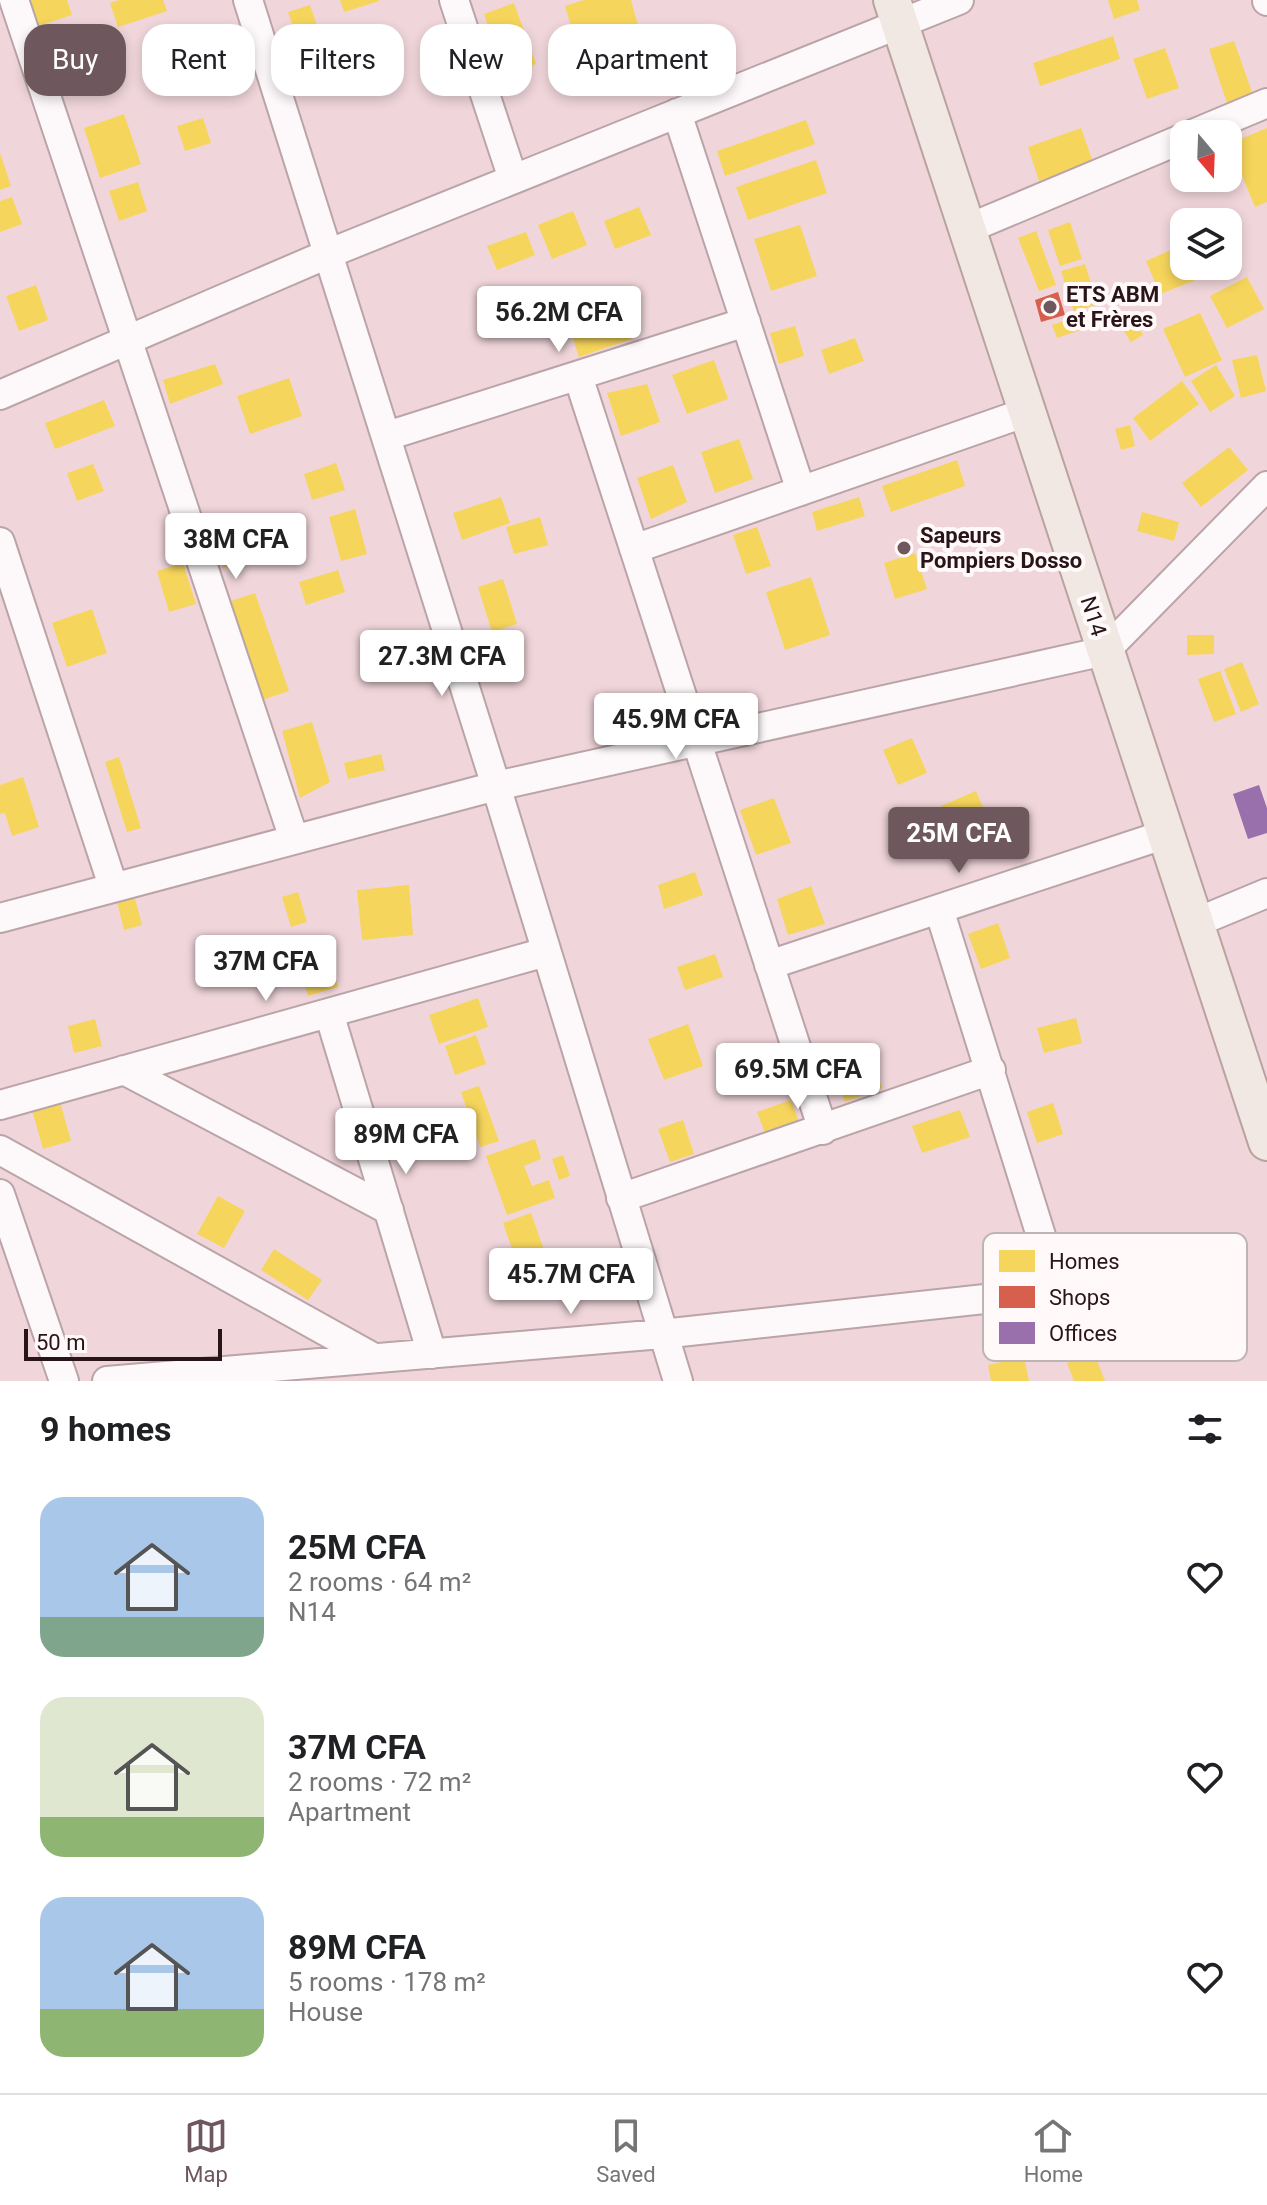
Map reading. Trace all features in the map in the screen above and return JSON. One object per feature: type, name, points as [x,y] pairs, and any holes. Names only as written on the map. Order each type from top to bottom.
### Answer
[{"type":"main road","name":"N14","points":[[896,12],[1267,1142]]},
{"type":"street","points":[[248,0],[496,786],[678,1381]]},
{"type":"street","points":[[454,0],[513,179]]},
{"type":"street","points":[[0,395],[330,253],[677,113],[896,12],[959,0]]},
{"type":"street","points":[[12,19],[129,339],[294,839]]},
{"type":"street","points":[[1226,120],[1267,103]]},
{"type":"street","points":[[677,113],[801,491]]},
{"type":"street","points":[[967,229],[1170,144]]},
{"type":"street","points":[[387,436],[746,322]]},
{"type":"street","points":[[578,376],[823,1130]]},
{"type":"street","points":[[634,549],[1027,412]]},
{"type":"street","points":[[0,918],[496,786],[1105,651],[1267,486]]},
{"type":"street","points":[[0,542],[113,886]]},
{"type":"street","points":[[769,965],[1166,834]]},
{"type":"street","points":[[1195,923],[1267,893]]},
{"type":"street","points":[[939,909],[1040,1233]]},
{"type":"street","points":[[0,1105],[546,952]]},
{"type":"street","points":[[329,1013],[432,1354]]},
{"type":"street","points":[[124,1070],[389,1210]]},
{"type":"street","points":[[621,1198],[991,1070]]},
{"type":"street","points":[[0,1150],[374,1358]]},
{"type":"street","points":[[0,1194],[64,1381]]},
{"type":"street","points":[[107,1381],[662,1334],[983,1299]]},
{"type":"building: Homes","points":[[29,0],[67,0],[72,15],[37,24]]},
{"type":"building: Homes","points":[[119,0],[163,0],[167,11],[126,24],[117,24],[110,3]]},
{"type":"building: Homes","points":[[340,0],[379,0],[379,1],[344,12]]},
{"type":"building: Homes","points":[[584,0],[631,0],[638,24],[570,24],[565,6]]},
{"type":"building: Homes","points":[[1108,0],[1137,0],[1140,10],[1114,19]]},
{"type":"building: Homes","points":[[514,3],[522,24],[487,24],[484,14]]},
{"type":"building: Homes","points":[[310,5],[316,24],[292,24],[288,12]]},
{"type":"building: Homes","points":[[1113,36],[1120,59],[1040,86],[1033,63]]},
{"type":"building: Homes","points":[[1234,41],[1253,95],[1227,103],[1209,49]]},
{"type":"building: Homes","points":[[1165,48],[1179,88],[1147,99],[1133,59]]},
{"type":"building: Homes","points":[[124,114],[141,164],[100,178],[84,128]]},
{"type":"building: Homes","points":[[203,118],[211,143],[185,151],[177,126]]},
{"type":"building: Homes","points":[[806,120],[815,144],[725,176],[717,151]]},
{"type":"building: Homes","points":[[1081,128],[1093,162],[1039,181],[1028,147]]},
{"type":"building: Homes","points":[[1267,128],[1267,202],[1255,207],[1242,176],[1242,139]]},
{"type":"building: Homes","points":[[0,153],[11,186],[0,190]]},
{"type":"building: Homes","points":[[816,160],[827,193],[748,220],[736,187]]},
{"type":"building: Homes","points":[[138,182],[147,211],[119,221],[109,191]]},
{"type":"building: Homes","points":[[12,197],[22,224],[0,232],[0,201]]},
{"type":"building: Homes","points":[[639,207],[651,235],[615,249],[604,221]]},
{"type":"building: Homes","points":[[573,211],[587,245],[552,259],[538,225]]},
{"type":"building: Homes","points":[[1070,222],[1082,259],[1060,266],[1048,230]]},
{"type":"building: Homes","points":[[800,225],[817,276],[771,291],[754,239]]},
{"type":"building: Homes","points":[[1036,231],[1056,285],[1039,291],[1018,238]]},
{"type":"building: Homes","points":[[526,232],[535,255],[497,270],[487,246]]},
{"type":"building: Homes","points":[[1170,250],[1170,280],[1196,280],[1160,294],[1146,261]]},
{"type":"building: Homes","points":[[1085,264],[1098,304],[1074,312],[1061,271]]},
{"type":"building: Homes","points":[[1247,277],[1264,309],[1227,328],[1210,296]]},
{"type":"building: Homes","points":[[36,285],[48,320],[19,331],[6,296]]},
{"type":"building: Homes","points":[[614,287],[632,339],[579,357],[562,305]]},
{"type":"building: Homes","points":[[1094,311],[1098,324],[1057,338],[1052,325]]},
{"type":"building: Homes","points":[[1200,313],[1222,360],[1185,377],[1163,329]]},
{"type":"building: Homes","points":[[1136,322],[1143,335],[1131,342],[1123,330]]},
{"type":"building: Homes","points":[[795,326],[804,356],[779,364],[770,333]]},
{"type":"building: Homes","points":[[855,338],[864,361],[829,374],[821,350]]},
{"type":"building: Homes","points":[[1257,355],[1266,391],[1241,398],[1232,360]]},
{"type":"building: Homes","points":[[714,360],[728,399],[687,414],[672,375]]},
{"type":"building: Homes","points":[[215,364],[223,384],[170,404],[163,380]]},
{"type":"building: Homes","points":[[1216,365],[1235,396],[1210,412],[1191,381]]},
{"type":"building: Homes","points":[[289,378],[302,416],[250,434],[237,396]]},
{"type":"building: Homes","points":[[1182,381],[1199,404],[1150,441],[1133,418]]},
{"type":"building: Homes","points":[[647,384],[660,422],[621,436],[607,393]]},
{"type":"building: Homes","points":[[104,400],[115,426],[55,449],[45,423]]},
{"type":"building: Homes","points":[[1130,425],[1135,446],[1121,450],[1115,429]]},
{"type":"building: Homes","points":[[739,439],[753,479],[715,493],[701,452]]},
{"type":"building: Homes","points":[[1229,447],[1248,470],[1201,507],[1182,483]]},
{"type":"building: Homes","points":[[957,460],[965,486],[891,512],[882,486]]},
{"type":"building: Homes","points":[[336,463],[345,490],[312,500],[304,474]]},
{"type":"building: Homes","points":[[93,464],[104,491],[77,501],[67,473]]},
{"type":"building: Homes","points":[[673,465],[687,502],[651,519],[637,478]]},
{"type":"building: Homes","points":[[501,497],[510,523],[462,540],[453,513]]},
{"type":"building: Homes","points":[[859,497],[865,516],[817,531],[812,512]]},
{"type":"building: Homes","points":[[355,509],[367,554],[341,561],[329,517]]},
{"type":"building: Homes","points":[[1142,512],[1179,522],[1174,541],[1137,531]]},
{"type":"building: Homes","points":[[540,517],[548,545],[514,554],[506,527]]},
{"type":"building: Homes","points":[[757,527],[771,566],[746,574],[733,535]]},
{"type":"building: Homes","points":[[248,544],[252,560],[223,568],[219,552]]},
{"type":"building: Homes","points":[[915,553],[927,589],[895,599],[884,563]]},
{"type":"building: Homes","points":[[183,563],[196,604],[169,612],[157,571]]},
{"type":"building: Homes","points":[[338,570],[345,592],[306,605],[299,582]]},
{"type":"building: Homes","points":[[811,577],[830,635],[785,650],[766,592]]},
{"type":"building: Homes","points":[[503,579],[517,624],[492,632],[478,587]]},
{"type":"building: Homes","points":[[255,593],[289,691],[262,700],[228,602]]},
{"type":"building: Homes","points":[[92,609],[107,653],[67,667],[52,623]]},
{"type":"building: Homes","points":[[1187,635],[1214,635],[1214,654],[1187,655]]},
{"type":"building: Homes","points":[[1242,662],[1259,704],[1241,712],[1224,669]]},
{"type":"building: Homes","points":[[1220,671],[1236,714],[1214,722],[1198,679]]},
{"type":"building: Homes","points":[[312,722],[330,782],[300,798],[282,731]]},
{"type":"building: Homes","points":[[912,738],[927,773],[898,785],[883,750]]},
{"type":"building: Homes","points":[[381,754],[385,770],[348,779],[344,763]]},
{"type":"building: Homes","points":[[119,757],[141,828],[127,832],[105,762]]},
{"type":"building: Homes","points":[[23,777],[39,827],[12,836],[5,813],[0,814],[0,785]]},
{"type":"building: Homes","points":[[976,791],[993,831],[958,846],[941,806]]},
{"type":"building: Homes","points":[[774,798],[791,843],[756,855],[740,810]]},
{"type":"building: Homes","points":[[695,872],[703,895],[664,909],[658,885]]},
{"type":"building: Homes","points":[[409,885],[413,935],[362,940],[357,890]]},
{"type":"building: Homes","points":[[811,886],[825,924],[788,935],[777,899]]},
{"type":"building: Homes","points":[[298,892],[307,922],[291,927],[282,897]]},
{"type":"building: Homes","points":[[135,898],[142,925],[124,930],[117,902]]},
{"type":"building: Homes","points":[[998,923],[1010,958],[981,969],[968,934]]},
{"type":"building: Homes","points":[[715,954],[723,977],[685,990],[677,967]]},
{"type":"building: Homes","points":[[331,963],[338,987],[308,996],[301,972]]},
{"type":"building: Homes","points":[[478,998],[488,1027],[439,1044],[429,1015]]},
{"type":"building: Homes","points":[[1076,1018],[1082,1043],[1044,1053],[1037,1028]]},
{"type":"building: Homes","points":[[95,1019],[102,1046],[74,1053],[68,1026]]},
{"type":"building: Homes","points":[[688,1024],[703,1066],[664,1080],[648,1039]]},
{"type":"building: Homes","points":[[476,1035],[486,1064],[455,1075],[445,1046]]},
{"type":"building: Homes","points":[[869,1048],[882,1088],[845,1102],[829,1062]]},
{"type":"building: Homes","points":[[479,1086],[499,1141],[480,1147],[461,1092]]},
{"type":"building: Homes","points":[[59,1098],[71,1141],[43,1149],[31,1106]]},
{"type":"building: Homes","points":[[791,1100],[799,1122],[765,1133],[757,1112]]},
{"type":"building: Homes","points":[[1053,1103],[1063,1134],[1037,1143],[1027,1112]]},
{"type":"building: Homes","points":[[960,1110],[970,1137],[922,1153],[912,1126]]},
{"type":"building: Homes","points":[[683,1120],[694,1154],[670,1162],[658,1129]]},
{"type":"building: Homes","points":[[535,1139],[541,1159],[524,1166],[532,1186],[549,1180],[555,1198],[507,1215],[486,1156]]},
{"type":"building: Homes","points":[[563,1155],[570,1176],[559,1180],[552,1159]]},
{"type":"building: Homes","points":[[218,1196],[245,1211],[224,1248],[197,1234]]},
{"type":"building: Homes","points":[[531,1213],[550,1267],[522,1277],[503,1223]]},
{"type":"building: Homes","points":[[274,1249],[322,1280],[308,1300],[261,1270]]},
{"type":"building: Homes","points":[[1025,1361],[1029,1381],[991,1381],[988,1365]]},
{"type":"building: Homes","points":[[1097,1361],[1105,1381],[1074,1381],[1067,1363]]},
{"type":"building: Shops","name":"ETS ABM et Frères","points":[[1058,292],[1065,315],[1041,322],[1035,300]]},
{"type":"building: Offices","points":[[1259,785],[1267,808],[1267,833],[1248,839],[1233,794]]},
{"type":"place","name":"ETS ABM et Frères","points":[[1050,307]]},
{"type":"place","name":"Sapeurs Pompiers Dosso","points":[[904,548]]}]
